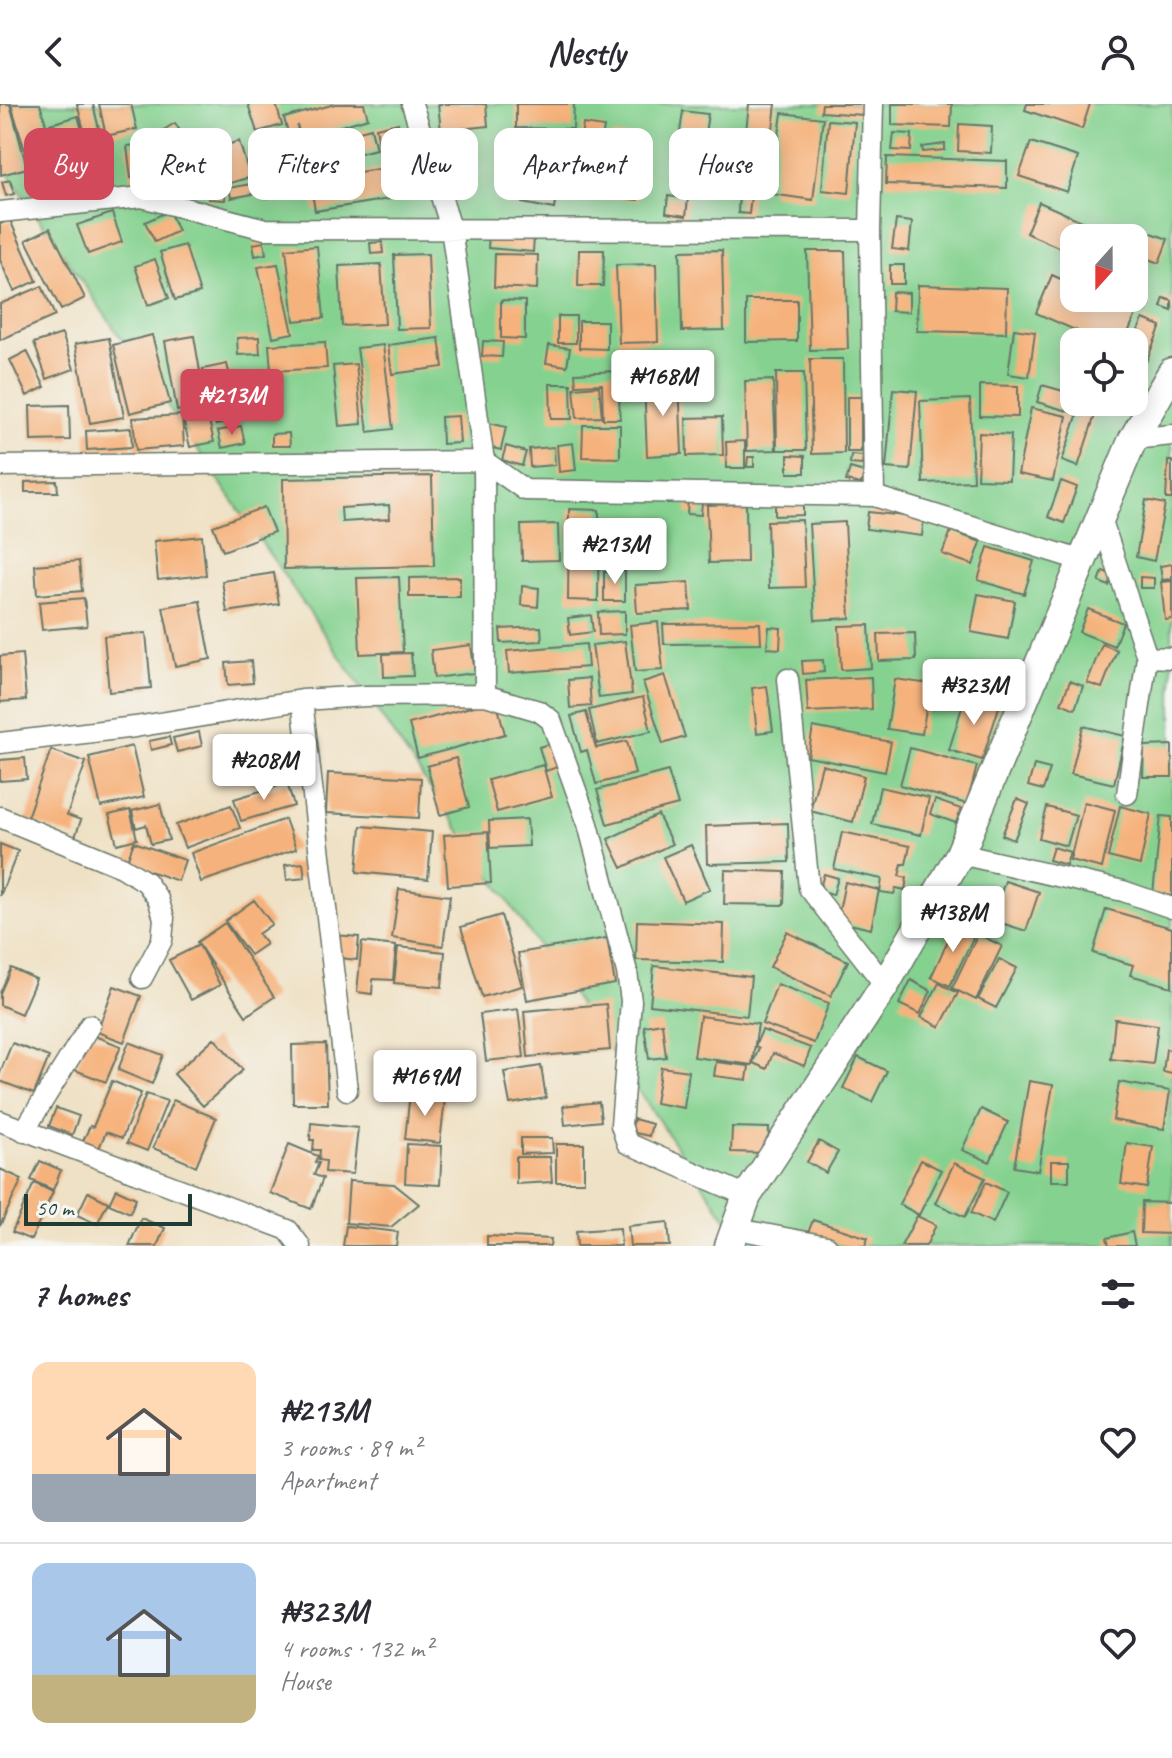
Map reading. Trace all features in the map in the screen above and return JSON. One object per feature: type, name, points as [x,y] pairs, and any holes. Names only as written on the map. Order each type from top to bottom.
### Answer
[{"type":"main road","points":[[733,1238],[747,1196],[885,985],[960,854],[1133,439],[1172,372]]},
{"type":"street","points":[[412,104],[451,228],[484,461],[485,695]]},
{"type":"street","points":[[873,104],[870,230],[874,496]]},
{"type":"street","points":[[0,212],[142,197],[265,229],[870,230]]},
{"type":"street","points":[[1133,439],[1172,435]]},
{"type":"street","points":[[0,466],[484,461],[525,490],[874,496],[1080,560]]},
{"type":"street","points":[[1101,518],[1147,657],[1127,794]]},
{"type":"street","points":[[1147,657],[1172,658]]},
{"type":"street","points":[[788,679],[809,888],[885,985]]},
{"type":"street","points":[[0,743],[135,727],[302,700],[366,696],[485,695],[539,711],[551,720],[588,824],[627,972],[631,1001],[621,1125],[627,1143],[747,1196]]},
{"type":"street","points":[[302,700],[347,1090]]},
{"type":"street","points":[[0,817],[122,867],[146,882],[158,899],[164,918],[162,940],[142,978]]},
{"type":"street","points":[[960,854],[1123,891],[1172,908]]},
{"type":"street","points":[[24,1131],[90,1025]]},
{"type":"street","points":[[0,1121],[288,1230],[300,1246]]},
{"type":"street","points":[[733,1238],[827,1246]]},
{"type":"green space","points":[[0,104],[1172,104],[1172,1246],[745,1246],[26,200],[114,200],[114,128],[24,128],[24,197],[0,162]]},
{"type":"building","points":[[0,104],[10,104],[24,157],[24,169],[1,175]]},
{"type":"building","points":[[11,104],[40,104],[47,128],[24,128],[24,147]]},
{"type":"building","points":[[77,104],[93,104],[99,128],[83,128]]},
{"type":"building","points":[[99,104],[131,104],[137,128],[114,134],[114,128],[104,128]]},
{"type":"building","points":[[248,104],[276,104],[282,125],[256,128]]},
{"type":"building","points":[[335,104],[364,104],[368,118],[334,128],[298,128],[297,125],[297,128],[287,128],[284,118]]},
{"type":"building","points":[[438,104],[486,104],[488,126],[441,128]]},
{"type":"building","points":[[516,104],[574,104],[573,128],[516,128]]},
{"type":"building","points":[[749,104],[776,104],[773,128],[746,128]]},
{"type":"building","points":[[822,104],[863,104],[863,115],[821,112]]},
{"type":"building","points":[[892,104],[952,104],[951,127],[892,125]]},
{"type":"building","points":[[1027,104],[1090,104],[1082,129],[1025,110]]},
{"type":"building","points":[[683,111],[708,114],[706,128],[681,128]]},
{"type":"building","points":[[782,113],[823,118],[813,200],[779,195]]},
{"type":"building","points":[[78,116],[81,128],[51,128],[50,124]]},
{"type":"building","points":[[828,120],[855,122],[849,193],[822,190]]},
{"type":"building","points":[[398,123],[399,128],[381,128],[379,143],[376,128]]},
{"type":"building","points":[[583,124],[604,127],[604,128],[582,128]]},
{"type":"building","points":[[959,124],[992,126],[991,153],[958,151]]},
{"type":"building","points":[[371,128],[376,149],[365,152],[365,130]]},
{"type":"building","points":[[894,133],[912,134],[911,151],[892,150]]},
{"type":"building","points":[[239,141],[248,178],[232,183],[232,143]]},
{"type":"building","points":[[1031,142],[1078,157],[1067,192],[1019,176]]},
{"type":"building","points":[[945,144],[945,150],[923,152],[922,147]]},
{"type":"building","points":[[887,157],[1007,161],[1007,188],[886,184]]},
{"type":"building","points":[[381,169],[383,200],[315,211],[313,200],[365,200],[365,171]]},
{"type":"building","points":[[10,180],[14,194],[6,196],[2,182]]},
{"type":"building","points":[[248,185],[248,195],[232,198],[232,187]]},
{"type":"building","points":[[668,196],[669,200],[688,200],[686,216],[666,213]]},
{"type":"building","points":[[523,200],[555,200],[554,209],[522,203]]},
{"type":"building","points":[[739,200],[750,200],[749,214],[738,213]]},
{"type":"building","points":[[1039,202],[1088,224],[1060,224],[1060,248],[1026,233]]},
{"type":"building","points":[[169,211],[178,231],[155,242],[145,222]]},
{"type":"building","points":[[112,213],[122,242],[88,254],[77,225]]},
{"type":"building","points":[[10,220],[37,281],[14,291],[0,260],[0,224]]},
{"type":"building","points":[[896,220],[912,222],[909,251],[892,249]]},
{"type":"building","points":[[50,228],[85,298],[61,310],[26,240]]},
{"type":"building","points":[[1148,232],[1168,239],[1159,263],[1148,259]]},
{"type":"building","points":[[489,233],[534,237],[533,252],[488,248]]},
{"type":"building","points":[[264,242],[266,254],[255,256],[253,244]]},
{"type":"building","points":[[382,242],[383,253],[371,254],[370,243]]},
{"type":"building","points":[[185,245],[200,293],[175,300],[160,252]]},
{"type":"building","points":[[317,246],[324,318],[294,321],[286,249]]},
{"type":"building","points":[[579,250],[604,250],[603,286],[578,286]]},
{"type":"building","points":[[722,250],[724,330],[682,331],[680,251]]},
{"type":"building","points":[[807,251],[845,251],[848,349],[810,350]]},
{"type":"building","points":[[428,254],[431,328],[397,329],[394,255]]},
{"type":"building","points":[[495,254],[538,255],[537,289],[494,287]]},
{"type":"building","points":[[155,259],[169,298],[148,305],[135,266]]},
{"type":"building","points":[[278,264],[293,333],[273,337],[258,267]]},
{"type":"building","points":[[381,264],[385,324],[342,326],[339,266]]},
{"type":"building","points":[[656,264],[658,342],[619,343],[616,265]]},
{"type":"building","points":[[890,265],[904,265],[904,284],[890,284]]},
{"type":"building","points":[[1052,275],[1060,279],[1060,312],[1137,312],[1130,328],[1070,328],[1036,313]]},
{"type":"building","points":[[918,285],[1007,288],[1006,333],[917,331]]},
{"type":"building","points":[[42,286],[55,316],[0,340],[0,304]]},
{"type":"building","points":[[892,292],[909,293],[909,312],[891,311]]},
{"type":"building","points":[[1164,298],[1172,301],[1172,311],[1161,307]]},
{"type":"building","points":[[501,300],[525,301],[525,339],[501,338]]},
{"type":"building","points":[[746,300],[797,300],[797,341],[746,342]]},
{"type":"building","points":[[558,316],[576,316],[576,343],[558,343]]},
{"type":"building","points":[[1143,319],[1161,326],[1148,357],[1148,328],[1139,328]]},
{"type":"building","points":[[579,321],[607,321],[607,349],[579,348]]},
{"type":"building","points":[[1014,329],[1035,332],[1029,377],[1008,374]]},
{"type":"building","points":[[62,334],[74,369],[47,379],[34,343]]},
{"type":"building","points":[[152,335],[170,403],[130,413],[113,345]]},
{"type":"building","points":[[194,336],[206,407],[177,411],[165,341]]},
{"type":"building","points":[[259,337],[260,354],[238,355],[237,338]]},
{"type":"building","points":[[109,338],[124,417],[90,423],[75,344]]},
{"type":"building","points":[[439,338],[443,367],[392,374],[388,345]]},
{"type":"building","points":[[483,341],[503,342],[502,357],[482,356]]},
{"type":"building","points":[[325,342],[327,368],[271,371],[269,345]]},
{"type":"building","points":[[383,345],[393,429],[368,432],[357,348]]},
{"type":"building","points":[[549,345],[570,348],[567,366],[546,363]]},
{"type":"building","points":[[27,351],[45,387],[27,396],[10,360]]},
{"type":"building","points":[[644,352],[677,352],[676,364],[643,363]]},
{"type":"building","points":[[708,352],[709,362],[683,364],[682,354]]},
{"type":"building","points":[[810,359],[843,359],[844,453],[812,454]]},
{"type":"building","points":[[227,364],[240,419],[216,425],[203,369]]},
{"type":"building","points":[[356,364],[362,424],[339,426],[333,366]]},
{"type":"building","points":[[678,366],[679,377],[643,379],[642,368]]},
{"type":"building","points":[[618,371],[620,419],[603,419],[602,384],[576,385],[575,373]]},
{"type":"building","points":[[776,373],[804,373],[806,450],[777,450]]},
{"type":"building","points":[[679,380],[682,454],[647,456],[644,381]]},
{"type":"building","points":[[773,380],[776,450],[747,451],[745,381]]},
{"type":"building","points":[[550,384],[571,384],[572,419],[551,419]]},
{"type":"building","points":[[980,385],[1018,386],[1018,417],[980,416]]},
{"type":"building","points":[[1042,385],[1060,390],[1060,409],[1037,402]]},
{"type":"building","points":[[599,386],[602,417],[577,418],[574,388]]},
{"type":"building","points":[[893,389],[917,391],[910,470],[886,468]]},
{"type":"building","points":[[847,397],[861,397],[861,452],[847,452]]},
{"type":"building","points":[[970,399],[973,481],[923,483],[920,401]]},
{"type":"building","points":[[69,405],[70,440],[31,441],[30,406]]},
{"type":"building","points":[[1031,408],[1067,416],[1053,481],[1018,474]]},
{"type":"building","points":[[207,412],[214,442],[190,447],[183,418]]},
{"type":"building","points":[[182,415],[184,446],[136,450],[133,418]]},
{"type":"building","points":[[458,416],[460,443],[442,444],[441,417]]},
{"type":"building","points":[[1077,416],[1095,416],[1078,467],[1062,461]]},
{"type":"building","points":[[722,417],[723,455],[687,456],[686,418]]},
{"type":"building","points":[[489,423],[506,427],[501,450],[484,446]]},
{"type":"building","points":[[583,425],[620,425],[620,458],[582,457]]},
{"type":"building","points":[[241,426],[245,443],[222,448],[218,431]]},
{"type":"building","points":[[131,428],[132,447],[87,450],[86,431]]},
{"type":"building","points":[[289,433],[290,446],[272,446],[272,434]]},
{"type":"building","points":[[979,433],[1011,435],[1009,480],[977,479]]},
{"type":"building","points":[[745,441],[745,468],[727,468],[726,442]]},
{"type":"building","points":[[573,443],[576,470],[559,472],[557,445]]},
{"type":"building","points":[[506,446],[526,452],[522,466],[502,460]]},
{"type":"building","points":[[554,447],[555,465],[530,467],[529,449]]},
{"type":"building","points":[[788,455],[805,456],[805,473],[788,473]]},
{"type":"building","points":[[851,455],[863,456],[862,465],[850,464]]},
{"type":"building","points":[[748,457],[754,457],[754,467],[747,467]]},
{"type":"building","points":[[1168,461],[1172,461],[1172,499],[1166,499]]},
{"type":"building","points":[[850,468],[864,472],[861,484],[846,481]]},
{"type":"building","points":[[432,476],[434,566],[284,569],[283,479]],"holes":[[[389,505],[390,519],[342,522],[341,508]]]},
{"type":"building","points":[[57,481],[58,492],[25,492],[25,482]]},
{"type":"building","points":[[1061,481],[1077,487],[1064,523],[1048,517]]},
{"type":"building","points":[[688,499],[702,501],[701,515],[687,514]]},
{"type":"building","points":[[1146,500],[1165,504],[1154,561],[1136,557]]},
{"type":"building","points":[[746,504],[747,562],[709,563],[707,505]]},
{"type":"building","points":[[803,504],[803,515],[775,516],[775,505]]},
{"type":"building","points":[[264,507],[274,532],[223,551],[213,526]]},
{"type":"building","points":[[569,509],[599,510],[598,601],[568,600]]},
{"type":"building","points":[[868,512],[924,518],[922,536],[866,529]]},
{"type":"building","points":[[802,520],[805,587],[769,588],[767,521]]},
{"type":"building","points":[[845,522],[850,618],[815,620],[809,524]]},
{"type":"building","points":[[558,524],[559,560],[522,561],[521,525]]},
{"type":"building","points":[[951,531],[981,542],[973,565],[942,554]]},
{"type":"building","points":[[202,536],[206,575],[158,580],[154,541]]},
{"type":"building","points":[[988,547],[1034,561],[1024,594],[978,580]]},
{"type":"building","points":[[79,561],[82,591],[37,595],[35,565]]},
{"type":"building","points":[[1172,564],[1172,579],[1162,580],[1160,566]]},
{"type":"building","points":[[625,571],[625,601],[604,601],[604,572]]},
{"type":"building","points":[[1103,571],[1113,575],[1109,586],[1099,582]]},
{"type":"building","points":[[274,573],[279,604],[227,612],[222,581]]},
{"type":"building","points":[[399,577],[403,652],[360,654],[357,578]]},
{"type":"building","points":[[460,577],[460,597],[409,597],[409,578]]},
{"type":"building","points":[[1140,577],[1154,578],[1154,588],[1140,588]]},
{"type":"building","points":[[1172,581],[1172,619],[1165,620],[1161,582]]},
{"type":"building","points":[[689,582],[691,610],[637,613],[635,585]]},
{"type":"building","points":[[522,586],[539,588],[538,607],[521,605]]},
{"type":"building","points":[[978,594],[1015,601],[1008,639],[971,632]]},
{"type":"building","points":[[84,598],[87,626],[42,630],[39,602]]},
{"type":"building","points":[[200,601],[211,659],[175,666],[163,607]]},
{"type":"building","points":[[1088,609],[1123,623],[1114,646],[1079,632]]},
{"type":"building","points":[[625,611],[625,634],[599,635],[598,612]]},
{"type":"building","points":[[591,615],[593,632],[570,635],[568,618]]},
{"type":"building","points":[[658,622],[663,670],[635,672],[630,625]]},
{"type":"building","points":[[760,623],[761,643],[664,644],[663,624]]},
{"type":"building","points":[[869,625],[871,668],[841,670],[839,626]]},
{"type":"building","points":[[541,627],[542,641],[501,643],[500,629]]},
{"type":"building","points":[[769,627],[781,628],[780,649],[767,648]]},
{"type":"building","points":[[146,633],[151,688],[109,692],[104,636]]},
{"type":"building","points":[[915,633],[916,660],[879,661],[878,634]]},
{"type":"building","points":[[625,641],[632,694],[599,698],[592,645]]},
{"type":"building","points":[[586,644],[588,667],[509,673],[507,651]]},
{"type":"building","points":[[1102,644],[1117,650],[1102,688],[1087,683]]},
{"type":"building","points":[[471,645],[475,673],[434,678],[431,650]]},
{"type":"building","points":[[411,653],[413,676],[384,677],[383,654]]},
{"type":"building","points":[[22,654],[26,700],[0,702],[0,656]]},
{"type":"building","points":[[823,660],[824,672],[803,674],[802,661]]},
{"type":"building","points":[[251,661],[253,683],[228,685],[226,663]]},
{"type":"building","points":[[665,675],[685,737],[663,744],[643,682]]},
{"type":"building","points":[[871,677],[872,709],[808,712],[806,680]]},
{"type":"building","points":[[589,678],[591,706],[570,708],[568,680]]},
{"type":"building","points":[[895,679],[930,684],[922,734],[887,729]]},
{"type":"building","points":[[1070,681],[1083,686],[1075,709],[1061,703]]},
{"type":"building","points":[[767,686],[773,731],[757,733],[752,688]]},
{"type":"building","points":[[966,694],[1000,704],[982,760],[949,750]]},
{"type":"building","points":[[643,697],[651,731],[597,744],[589,710]]},
{"type":"building","points":[[496,700],[505,734],[418,758],[409,724]]},
{"type":"building","points":[[586,712],[596,748],[627,741],[635,774],[596,784],[587,750],[581,752],[571,716]]},
{"type":"building","points":[[1083,726],[1125,736],[1114,784],[1071,774]]},
{"type":"building","points":[[813,727],[891,742],[885,772],[808,757]]},
{"type":"building","points":[[199,732],[202,746],[177,752],[173,738]]},
{"type":"building","points":[[169,737],[171,745],[151,750],[149,741]]},
{"type":"building","points":[[556,742],[563,765],[546,771],[539,747]]},
{"type":"building","points":[[1172,745],[1172,777],[1143,777],[1144,746]]},
{"type":"building","points":[[132,746],[144,797],[101,807],[89,757]]},
{"type":"building","points":[[910,748],[977,766],[967,804],[900,785]]},
{"type":"building","points":[[51,750],[86,762],[67,815],[81,820],[75,837],[26,820]]},
{"type":"building","points":[[25,758],[27,779],[0,781],[0,760]]},
{"type":"building","points":[[456,758],[469,807],[440,815],[427,766]]},
{"type":"building","points":[[543,765],[552,797],[497,812],[488,780]]},
{"type":"building","points":[[822,765],[864,776],[853,822],[810,811]]},
{"type":"building","points":[[1034,765],[1050,769],[1043,790],[1028,786]]},
{"type":"building","points":[[668,771],[678,805],[607,824],[597,790]]},
{"type":"building","points":[[328,773],[421,778],[419,818],[326,813]]},
{"type":"building","points":[[287,783],[294,806],[241,821],[234,799]]},
{"type":"building","points":[[880,787],[929,798],[921,835],[872,824]]},
{"type":"building","points":[[1017,799],[1029,804],[1014,840],[1002,835]]},
{"type":"building","points":[[935,800],[961,809],[956,823],[930,814]]},
{"type":"building","points":[[1084,802],[1115,810],[1102,868],[1070,860]]},
{"type":"building","points":[[160,804],[169,840],[151,844],[146,825],[136,828],[132,811]]},
{"type":"building","points":[[231,805],[240,828],[185,848],[176,825]]},
{"type":"building","points":[[1120,806],[1151,814],[1140,865],[1108,857]]},
{"type":"building","points":[[1047,807],[1076,815],[1067,846],[1039,838]]},
{"type":"building","points":[[130,810],[137,839],[117,844],[109,815]]},
{"type":"building","points":[[658,815],[672,844],[622,868],[608,839]]},
{"type":"building","points":[[1161,816],[1172,817],[1172,896],[1153,894]]},
{"type":"building","points":[[285,819],[296,849],[201,882],[191,853]]},
{"type":"building","points":[[527,819],[529,846],[490,848],[489,821]]},
{"type":"building","points":[[788,823],[789,862],[707,864],[706,826]]},
{"type":"building","points":[[361,826],[432,832],[428,879],[357,872]]},
{"type":"building","points":[[488,832],[491,883],[448,886],[444,835]]},
{"type":"building","points":[[842,832],[910,846],[906,864],[902,864],[899,876],[907,878],[905,890],[896,888],[894,894],[880,892],[882,879],[834,869]]},
{"type":"building","points":[[134,842],[185,860],[178,881],[126,863]]},
{"type":"building","points":[[0,844],[18,851],[0,896]]},
{"type":"building","points":[[691,845],[710,889],[683,901],[663,857]]},
{"type":"building","points":[[1053,847],[1070,852],[1066,865],[1049,860]]},
{"type":"building","points":[[303,863],[305,878],[287,880],[285,865]]},
{"type":"building","points":[[725,870],[785,872],[784,905],[724,904]]},
{"type":"building","points":[[824,874],[838,878],[833,895],[819,891]]},
{"type":"building","points":[[1005,881],[1039,892],[1026,931],[992,920]]},
{"type":"building","points":[[845,882],[879,890],[871,929],[837,921]]},
{"type":"building","points":[[399,889],[450,896],[443,946],[392,938]]},
{"type":"building","points":[[254,900],[272,924],[258,934],[266,944],[250,955],[225,921]]},
{"type":"building","points":[[1106,909],[1172,928],[1172,987],[1130,975],[1133,965],[1093,953]]},
{"type":"building","points":[[501,915],[522,986],[482,997],[461,927]]},
{"type":"building","points":[[637,921],[724,924],[723,962],[636,960]]},
{"type":"building","points":[[225,923],[274,997],[246,1016],[197,942]]},
{"type":"building","points":[[956,923],[976,932],[950,986],[931,977]]},
{"type":"building","points":[[787,932],[848,961],[831,996],[770,967]]},
{"type":"building","points":[[978,934],[1002,946],[976,1000],[952,988]]},
{"type":"building","points":[[334,935],[359,937],[357,960],[332,957]]},
{"type":"building","points":[[607,938],[615,984],[527,1000],[518,953]]},
{"type":"building","points":[[362,942],[396,946],[393,980],[373,979],[372,994],[357,992]]},
{"type":"building","points":[[199,945],[220,985],[191,1000],[169,960]]},
{"type":"building","points":[[398,947],[445,952],[442,987],[394,983]]},
{"type":"building","points":[[999,959],[1017,968],[996,1008],[978,999]]},
{"type":"building","points":[[654,966],[751,977],[747,1016],[650,1005]]},
{"type":"building","points":[[11,968],[36,979],[21,1014],[0,1005],[0,993]]},
{"type":"building","points":[[911,980],[931,991],[920,1014],[899,1004]]},
{"type":"building","points":[[939,983],[958,993],[940,1027],[921,1017]]},
{"type":"building","points":[[777,984],[829,1003],[814,1043],[762,1024]]},
{"type":"building","points":[[114,986],[141,996],[124,1042],[97,1032]]},
{"type":"building","points":[[606,1004],[610,1050],[528,1057],[524,1011]]},
{"type":"building","points":[[518,1009],[524,1057],[486,1061],[480,1014]]},
{"type":"building","points":[[700,1016],[758,1024],[752,1065],[694,1057]]},
{"type":"building","points":[[1115,1019],[1158,1025],[1153,1064],[1111,1059]]},
{"type":"building","points":[[662,1023],[666,1057],[649,1059],[644,1026]]},
{"type":"building","points":[[762,1030],[811,1048],[804,1066],[773,1053],[767,1069],[753,1063],[759,1048],[755,1046]]},
{"type":"building","points":[[89,1034],[121,1046],[106,1082],[75,1070]]},
{"type":"building","points":[[214,1038],[243,1070],[203,1106],[174,1074]]},
{"type":"building","points":[[129,1042],[163,1055],[152,1084],[118,1070]]},
{"type":"building","points":[[12,1043],[49,1057],[34,1094],[0,1081],[0,1073]]},
{"type":"building","points":[[326,1044],[328,1104],[293,1104],[292,1045]]},
{"type":"building","points":[[1166,1049],[1172,1050],[1172,1074],[1163,1072]]},
{"type":"building","points":[[858,1057],[887,1071],[872,1102],[843,1088]]},
{"type":"building","points":[[716,1062],[749,1066],[747,1080],[714,1076]]},
{"type":"building","points":[[541,1066],[546,1098],[510,1104],[504,1072]]},
{"type":"building","points":[[661,1067],[689,1071],[684,1108],[655,1103]]},
{"type":"building","points":[[112,1081],[141,1093],[122,1138],[106,1132],[99,1148],[83,1141],[90,1126],[93,1127]]},
{"type":"building","points":[[1029,1081],[1053,1085],[1038,1171],[1014,1167]]},
{"type":"building","points":[[1119,1082],[1170,1091],[1164,1129],[1113,1120]]},
{"type":"building","points":[[410,1093],[445,1098],[440,1143],[405,1139]]},
{"type":"building","points":[[146,1094],[167,1101],[147,1151],[127,1143]]},
{"type":"building","points":[[173,1100],[216,1118],[196,1166],[153,1148]]},
{"type":"building","points":[[599,1102],[601,1121],[565,1125],[563,1106]]},
{"type":"building","points":[[56,1108],[79,1116],[72,1135],[49,1126]]},
{"type":"building","points":[[981,1109],[1008,1122],[990,1162],[962,1150]]},
{"type":"building","points":[[634,1119],[652,1124],[649,1136],[631,1132]]},
{"type":"building","points":[[311,1123],[358,1128],[353,1174],[325,1172],[326,1161],[319,1160],[320,1150],[313,1150],[314,1140],[310,1140]]},
{"type":"building","points":[[732,1127],[769,1128],[768,1153],[731,1152]]},
{"type":"building","points":[[521,1138],[552,1138],[553,1153],[521,1154]]},
{"type":"building","points":[[819,1141],[838,1152],[826,1173],[807,1162]]},
{"type":"building","points":[[1127,1143],[1153,1147],[1147,1188],[1121,1184]]},
{"type":"building","points":[[289,1144],[318,1156],[315,1162],[319,1163],[314,1175],[323,1178],[311,1209],[270,1193]]},
{"type":"building","points":[[407,1144],[442,1146],[440,1185],[405,1183]]},
{"type":"building","points":[[556,1144],[584,1144],[584,1182],[556,1182]]},
{"type":"building","points":[[516,1157],[550,1157],[552,1182],[516,1184]]},
{"type":"building","points":[[921,1160],[941,1170],[919,1215],[899,1204]]},
{"type":"building","points":[[40,1161],[61,1170],[53,1190],[31,1180]]},
{"type":"building","points":[[1051,1161],[1069,1161],[1069,1181],[1051,1181]]},
{"type":"building","points":[[954,1163],[985,1178],[965,1217],[935,1203]]},
{"type":"building","points":[[0,1169],[22,1179],[0,1226]]},
{"type":"building","points":[[349,1181],[394,1184],[419,1204],[391,1227],[346,1223]]},
{"type":"building","points":[[986,1182],[1007,1192],[993,1223],[971,1213]]},
{"type":"building","points":[[34,1183],[53,1192],[31,1240],[12,1232]]},
{"type":"building","points":[[116,1189],[136,1198],[130,1213],[109,1204]]},
{"type":"building","points":[[88,1192],[108,1202],[97,1224],[77,1215]]},
{"type":"building","points":[[1142,1202],[1172,1203],[1172,1234],[1141,1233]]},
{"type":"building","points":[[917,1216],[936,1225],[926,1246],[901,1246]]},
{"type":"building","points":[[141,1218],[165,1228],[157,1246],[129,1246]]},
{"type":"building","points":[[813,1220],[868,1238],[865,1246],[846,1246],[808,1233]]},
{"type":"building","points":[[668,1222],[670,1246],[630,1246],[628,1226]]},
{"type":"building","points":[[346,1226],[398,1232],[396,1246],[343,1246]]},
{"type":"building","points":[[620,1228],[621,1246],[577,1246],[576,1231]]},
{"type":"building","points":[[1132,1232],[1135,1246],[1109,1246],[1107,1238]]},
{"type":"building","points":[[487,1236],[551,1239],[550,1246],[487,1246]]}]
